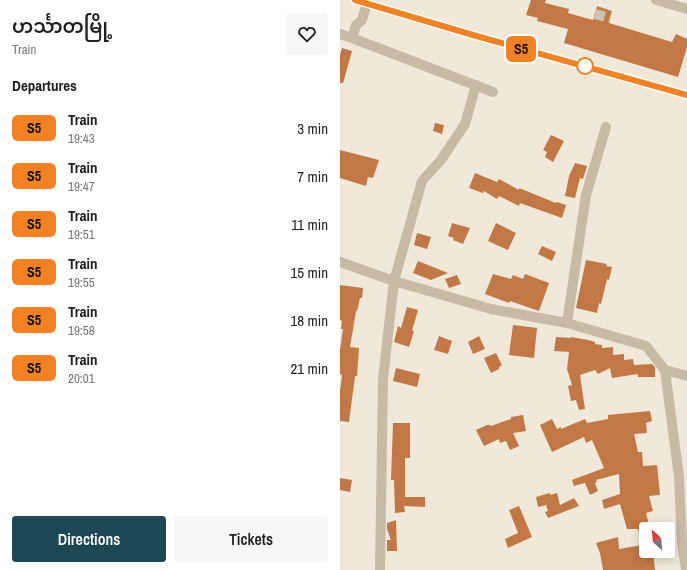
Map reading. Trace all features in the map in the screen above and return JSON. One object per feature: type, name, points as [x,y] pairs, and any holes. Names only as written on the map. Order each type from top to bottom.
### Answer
[{"type":"street","points":[[352,38],[356,25],[362,20],[368,0]]},
{"type":"street","points":[[656,0],[687,9]]},
{"type":"street","points":[[340,34],[494,92]]},
{"type":"street","points":[[380,570],[383,379],[394,281],[422,181],[441,160],[465,124],[476,85]]},
{"type":"street","points":[[567,323],[586,195],[606,128]]},
{"type":"street","points":[[340,262],[394,281],[491,310],[567,323],[646,346],[665,370],[683,477],[686,570]]},
{"type":"street","points":[[665,370],[687,376]]},
{"type":"building","points":[[531,0],[546,0],[545,3],[569,9],[568,13],[593,20],[597,6],[612,11],[609,23],[672,42],[676,34],[687,39],[687,47],[678,77],[564,43],[568,29],[537,21],[538,18],[526,15]]},
{"type":"building","points":[[342,48],[352,51],[343,83],[340,83],[340,55]]},
{"type":"building","points":[[435,123],[444,125],[442,134],[433,131]]},
{"type":"building","points":[[551,135],[564,141],[553,162],[545,157],[547,152],[543,150]]},
{"type":"building","points":[[340,150],[379,160],[373,178],[368,177],[366,186],[340,178]]},
{"type":"building","points":[[575,163],[587,166],[583,179],[580,178],[575,198],[565,196],[569,176]]},
{"type":"building","points":[[475,173],[497,182],[499,179],[519,190],[519,188],[556,203],[566,205],[562,218],[520,203],[519,206],[499,196],[497,199],[484,191],[483,193],[469,188]]},
{"type":"building","points":[[452,223],[470,228],[463,244],[448,236]]},
{"type":"building","points":[[496,223],[516,233],[508,250],[488,241]]},
{"type":"building","points":[[417,233],[431,237],[427,249],[414,245]]},
{"type":"building","points":[[542,246],[556,252],[552,261],[538,254]]},
{"type":"building","points":[[586,260],[607,264],[606,266],[612,267],[597,313],[576,308]]},
{"type":"building","points":[[418,261],[448,273],[431,280],[413,273]]},
{"type":"building","points":[[493,274],[511,279],[513,275],[523,279],[525,274],[549,283],[539,311],[510,301],[509,303],[485,294]]},
{"type":"building","points":[[457,275],[461,284],[449,288],[445,279]]},
{"type":"building","points":[[340,285],[363,288],[362,298],[360,298],[356,311],[350,347],[359,348],[357,376],[355,376],[349,422],[340,421],[340,391],[342,375],[340,374],[340,350],[343,329],[341,329],[342,321],[340,320]]},
{"type":"building","points":[[407,307],[418,310],[409,347],[394,342],[398,326],[401,328]]},
{"type":"building","points":[[513,325],[537,328],[534,358],[509,355]]},
{"type":"building","points":[[439,336],[452,341],[448,354],[434,350]]},
{"type":"building","points":[[479,336],[485,349],[473,354],[468,342]]},
{"type":"building","points":[[556,337],[571,337],[588,340],[595,342],[595,344],[602,345],[602,348],[613,347],[613,355],[624,354],[624,360],[633,359],[634,365],[652,364],[655,367],[655,377],[638,377],[638,374],[612,378],[610,368],[598,374],[595,370],[580,375],[585,409],[579,410],[576,400],[571,401],[568,386],[572,385],[567,369],[569,352],[554,351]]},
{"type":"building","points":[[496,353],[502,365],[499,369],[491,373],[484,358]]},
{"type":"building","points":[[396,368],[420,374],[417,387],[393,381]]},
{"type":"building","points":[[650,411],[652,421],[646,423],[647,433],[634,434],[638,452],[642,452],[643,466],[657,465],[660,495],[649,496],[653,511],[646,513],[648,522],[639,522],[639,533],[638,529],[627,529],[620,504],[604,509],[602,500],[620,494],[619,474],[596,480],[597,482],[595,483],[598,491],[590,495],[585,483],[574,486],[572,480],[604,468],[592,440],[586,443],[584,437],[552,452],[540,425],[552,419],[557,429],[561,427],[561,429],[585,419],[587,423],[608,419],[608,415]]},
{"type":"building","points":[[523,415],[526,431],[513,433],[519,446],[510,450],[506,441],[500,443],[499,439],[484,446],[476,430],[487,425],[491,426],[511,419],[511,417]]},
{"type":"building","points":[[393,423],[410,423],[410,458],[405,458],[405,497],[425,497],[425,507],[404,506],[405,512],[395,513],[394,480],[391,480]]},
{"type":"building","points":[[340,478],[352,480],[350,492],[340,490]]},
{"type":"building","points":[[550,493],[550,495],[557,493],[560,505],[574,498],[579,506],[548,518],[545,512],[548,511],[546,505],[538,507],[536,497]]},
{"type":"building","points":[[519,506],[532,537],[508,548],[505,539],[518,533],[509,510]]},
{"type":"building","points":[[396,520],[397,551],[387,551],[387,540],[391,540],[387,529],[387,523]]},
{"type":"building","points":[[618,537],[619,549],[639,546],[639,558],[654,558],[655,570],[603,570],[600,553],[596,543]]},
{"type":"tunnel","points":[[595,14],[610,18]]},
{"type":"railway","points":[[355,0],[687,95]]},
{"type":"train","name":"S5","points":[[355,0],[687,95]]}]
